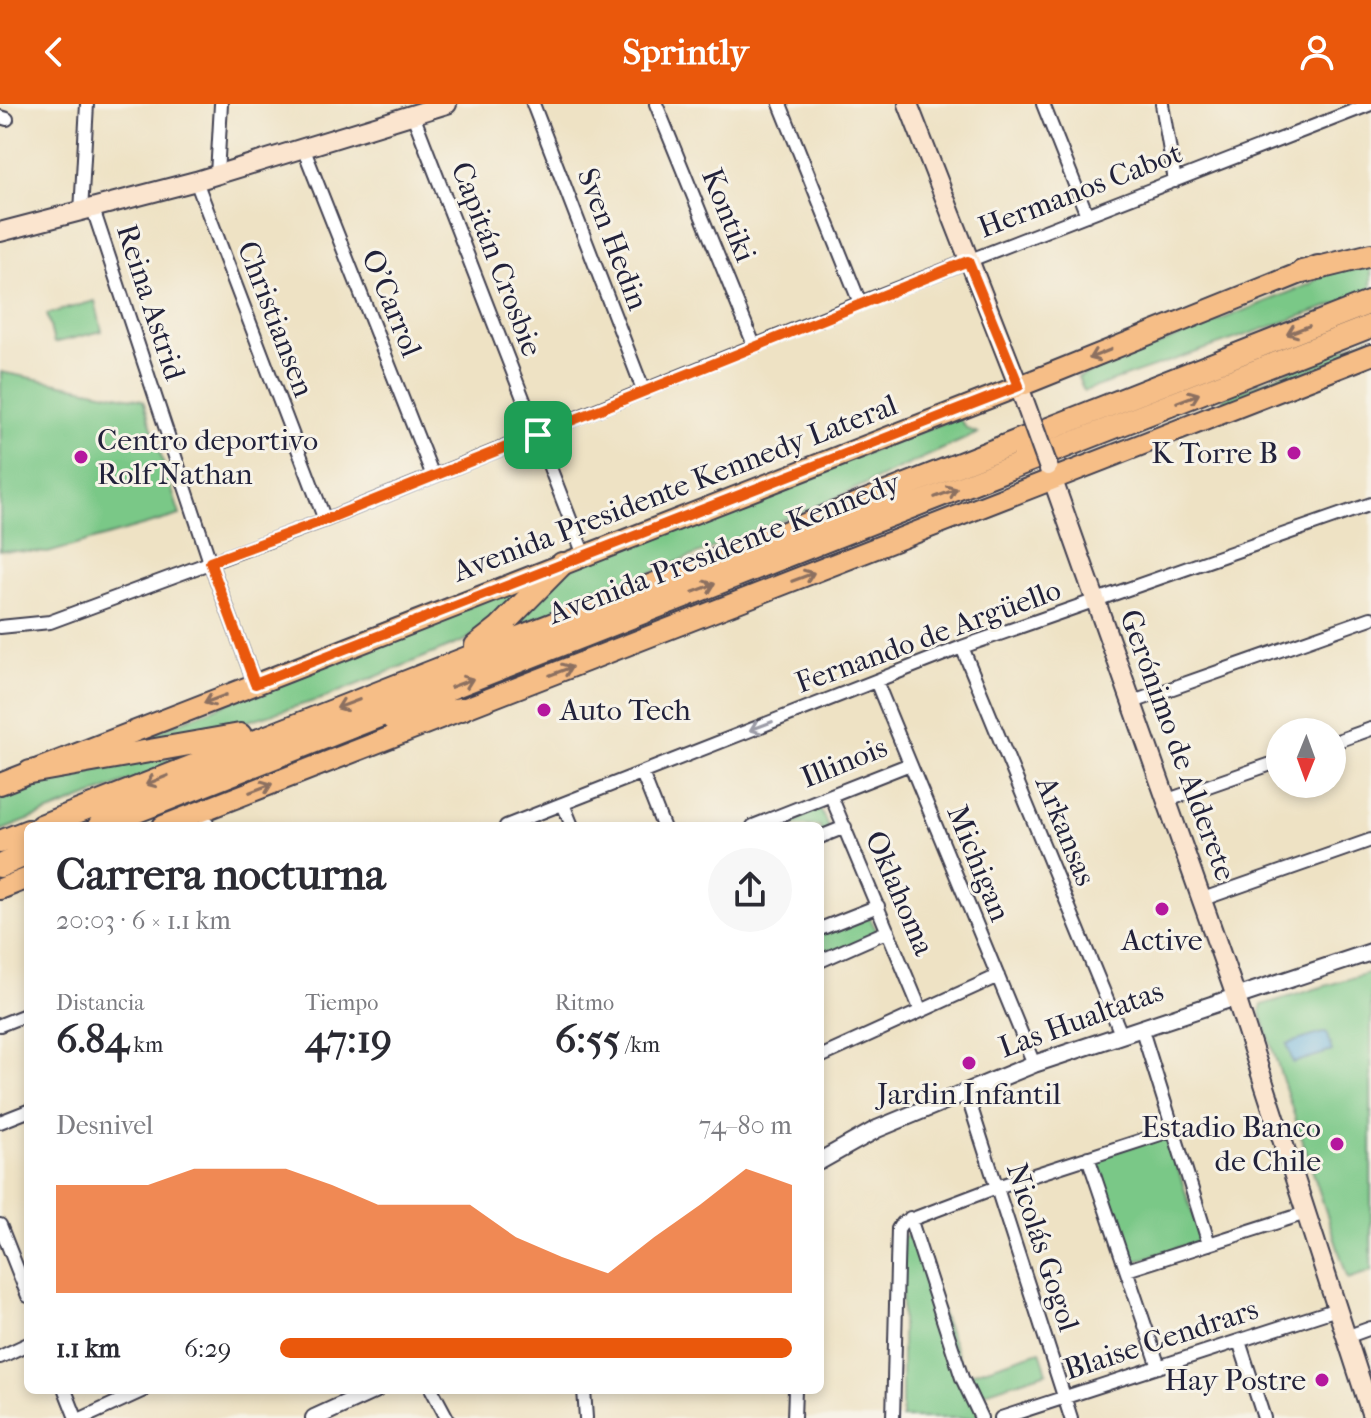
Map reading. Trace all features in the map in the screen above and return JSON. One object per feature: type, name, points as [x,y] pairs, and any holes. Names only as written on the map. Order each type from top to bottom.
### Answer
[{"type":"highway","points":[[1302,272],[1371,255]]},
{"type":"highway","name":"Avenida Presidente Kennedy","points":[[51,822],[1371,302]]},
{"type":"highway","name":"Avenida Presidente Kennedy","points":[[109,822],[1371,326]]},
{"type":"highway","points":[[439,668],[499,628],[562,564]]},
{"type":"highway","points":[[337,732],[462,709]]},
{"type":"highway","points":[[30,772],[207,743],[308,720]]},
{"type":"highway","points":[[0,842],[24,833]]},
{"type":"highway","points":[[0,866],[24,856]]},
{"type":"main road","points":[[0,232],[217,175],[447,104]]},
{"type":"main road","name":"Gerónimo de Alderete","points":[[908,104],[1022,394],[1168,800],[1236,995],[1371,1413]]},
{"type":"main road","name":"Avenida Presidente Kennedy Lateral","points":[[0,784],[584,555],[1022,394],[1371,245]]},
{"type":"main road","points":[[184,822],[205,818],[462,709],[1050,473],[1371,355]]},
{"type":"main road","points":[[0,889],[24,880]]},
{"type":"street","points":[[87,104],[87,210]]},
{"type":"street","points":[[217,175],[221,104]]},
{"type":"street","name":"Sven Hedin","points":[[533,104],[644,392]]},
{"type":"street","name":"Kontiki","points":[[656,104],[754,345]]},
{"type":"street","points":[[780,104],[860,303]]},
{"type":"street","points":[[1043,104],[1087,215]]},
{"type":"street","points":[[1162,104],[1175,181]]},
{"type":"street","name":"Hermanos Cabot","points":[[0,627],[50,622],[325,520],[754,345],[1371,104]]},
{"type":"street","name":"Capitán Crosbie","points":[[413,115],[584,555]]},
{"type":"street","name":"O'Carrol","points":[[304,150],[433,476]]},
{"type":"street","name":"Christiansen","points":[[196,181],[325,520]]},
{"type":"street","name":"Reina Astrid","points":[[87,210],[255,684]]},
{"type":"street","name":"Fernando de Argüello","points":[[516,822],[962,647],[1371,504]]},
{"type":"street","points":[[1133,702],[1371,618]]},
{"type":"street","name":"Arkansas","points":[[962,647],[1121,1034]]},
{"type":"street","name":"Michigan","points":[[876,681],[1034,1064]]},
{"type":"street","points":[[1346,738],[1371,729]]},
{"type":"street","name":"Illinois","points":[[763,822],[910,764]]},
{"type":"street","points":[[1168,800],[1266,766]]},
{"type":"street","points":[[642,773],[661,822]]},
{"type":"street","name":"Oklahoma","points":[[831,796],[921,1011]]},
{"type":"street","points":[[563,804],[570,822]]},
{"type":"street","points":[[824,835],[845,827]]},
{"type":"street","points":[[1203,899],[1371,840]]},
{"type":"street","points":[[824,927],[878,906]]},
{"type":"street","points":[[824,959],[888,931]]},
{"type":"street","name":"Las Hualtatas","points":[[824,1159],[862,1136],[1034,1064],[1371,952]]},
{"type":"street","points":[[824,1055],[998,976]]},
{"type":"street","points":[[0,1025],[24,1016]]},
{"type":"street","points":[[1141,1027],[1209,1244]]},
{"type":"street","name":"Nicolás Gogol","points":[[966,1092],[1071,1418]]},
{"type":"street","points":[[0,1122],[24,1113]]},
{"type":"street","points":[[893,1418],[898,1229],[910,1218],[1173,1130]]},
{"type":"street","points":[[1088,1157],[1159,1367]]},
{"type":"street","points":[[1127,1270],[1306,1213]]},
{"type":"street","points":[[910,1218],[962,1378],[981,1418]]},
{"type":"street","points":[[0,1225],[24,1286]]},
{"type":"street","name":"Blaise Cendrars","points":[[1001,1418],[1337,1309]]},
{"type":"street","points":[[1346,1337],[1371,1328]]},
{"type":"street","points":[[1239,1341],[1264,1418]]},
{"type":"street","points":[[0,1357],[24,1346]]},
{"type":"street","points":[[67,1394],[76,1418]]},
{"type":"street","points":[[83,1418],[135,1394]]},
{"type":"street","points":[[314,1418],[333,1414],[368,1394]]},
{"type":"street","points":[[434,1394],[447,1418]]},
{"type":"street","points":[[580,1418],[583,1394]]},
{"type":"street","points":[[583,1394],[586,1418]]},
{"type":"street","points":[[794,1418],[795,1394]]},
{"type":"green space","points":[[1371,261],[1371,292],[1084,391],[1078,377],[1310,284],[1322,275]]},
{"type":"green space","points":[[95,301],[102,331],[54,343],[47,314]]},
{"type":"green space","points":[[1371,337],[1371,347],[1225,403],[1223,398]]},
{"type":"green space","name":"Centro deportivo Rolf Nathan","points":[[1,372],[143,400],[180,515],[48,553],[0,550]]},
{"type":"green space","points":[[958,417],[967,429],[978,433],[813,508],[504,631],[568,569]]},
{"type":"green space","points":[[538,579],[488,625],[466,640],[324,698],[219,730],[105,752]]},
{"type":"green space","points":[[190,757],[0,831],[0,798],[49,780],[93,769]]},
{"type":"green space","points":[[818,804],[830,831],[824,833],[824,822],[771,822]]},
{"type":"green space","points":[[867,913],[878,933],[824,957],[824,931]]},
{"type":"green space","name":"Estadio Banco de Chile","points":[[1371,972],[1371,1271],[1348,1279],[1260,1011],[1262,1005]]},
{"type":"green space","points":[[1167,1135],[1201,1240],[1128,1264],[1093,1159]]},
{"type":"green space","points":[[912,1235],[982,1418],[902,1418],[902,1237]]},
{"type":"green space","points":[[1040,1351],[1047,1372],[982,1393],[968,1374]]},
{"type":"water","points":[[1326,1032],[1332,1051],[1293,1063],[1287,1044]]},
{"type":"place","name":"K Torre B","points":[[1294,453]]},
{"type":"place","name":"Centro deportivo Rolf Nathan","points":[[81,457]]},
{"type":"place","name":"Auto Tech","points":[[544,710]]},
{"type":"place","name":"Active","points":[[1162,909]]},
{"type":"place","name":"Jardin Infantil","points":[[969,1063]]},
{"type":"place","name":"Estadio Banco de Chile","points":[[1337,1144]]},
{"type":"place","name":"Hay Postre","points":[[1322,1380]]},
{"type":"route","points":[[968,261],[1019,386],[255,684],[210,562],[538,435],[754,345],[968,261]]}]
